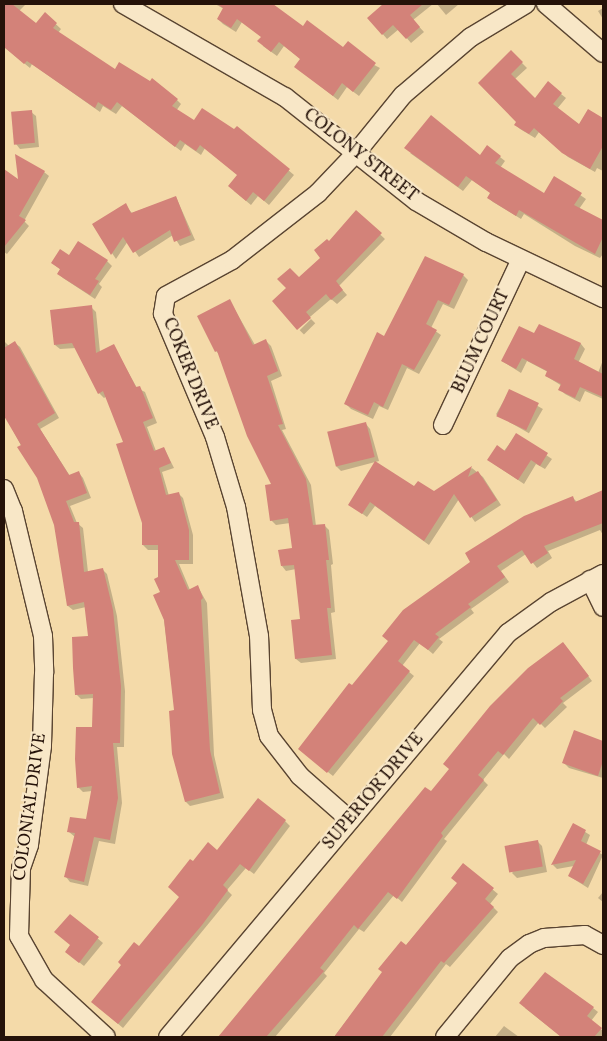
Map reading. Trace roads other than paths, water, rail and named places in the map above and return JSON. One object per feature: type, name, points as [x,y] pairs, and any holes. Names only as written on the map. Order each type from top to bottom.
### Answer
[{"type":"street","name":"COLONY STREET","points":[[123,4],[285,98],[416,201],[521,259],[603,298]]},
{"type":"street","name":"COKER DRIVE","points":[[350,820],[300,776],[269,736],[262,710],[259,636],[236,507],[215,437],[162,314],[166,296],[232,260],[318,192],[355,154],[403,95],[471,37],[526,4]]},
{"type":"street","points":[[546,4],[603,53]]},
{"type":"street","name":"BLUM COURT","points":[[443,425],[521,259]]},
{"type":"street","name":"COLONIAL DRIVE","points":[[4,489],[13,511],[43,636],[42,746],[29,845],[21,868],[19,936],[44,980],[106,1037]]},
{"type":"street","points":[[597,577],[603,607]]},
{"type":"street","name":"SUPERIOR DRIVE","points":[[168,1037],[508,633],[551,602],[597,577]]},
{"type":"street","points":[[445,1037],[510,958],[529,944],[544,938],[585,935],[603,945]]}]
